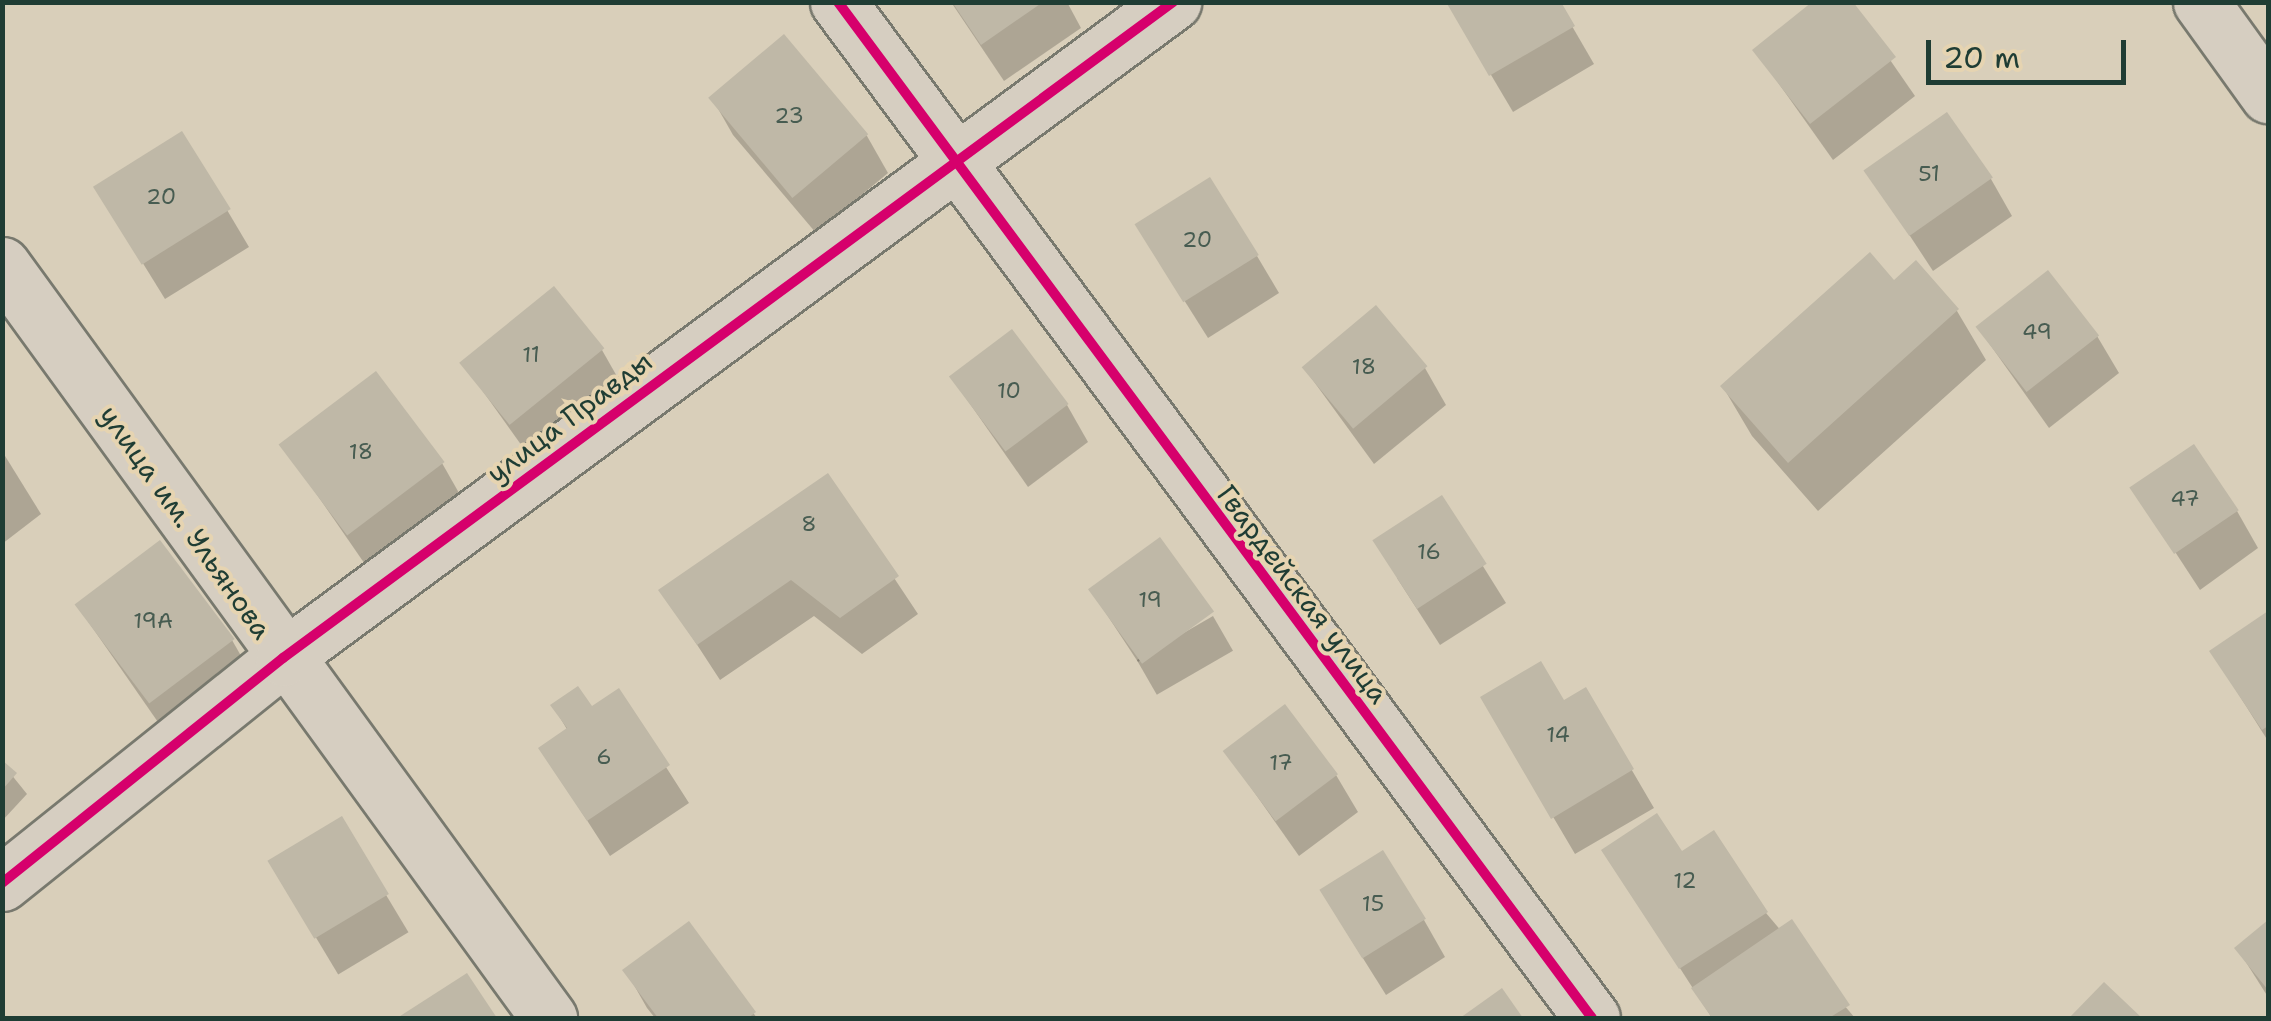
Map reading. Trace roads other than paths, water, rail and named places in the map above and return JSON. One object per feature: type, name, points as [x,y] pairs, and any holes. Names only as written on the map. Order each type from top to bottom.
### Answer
[{"type":"street","name":"Гвардейская улица","points":[[838,2],[951,161],[1592,1018]]},
{"type":"street","name":"улица Правды","points":[[2,883],[283,658],[951,161],[1174,2]]},
{"type":"street","points":[[2200,2],[2268,94]]},
{"type":"street","name":"улица им. Ульянова","points":[[2,264],[283,658],[549,1018]]}]
